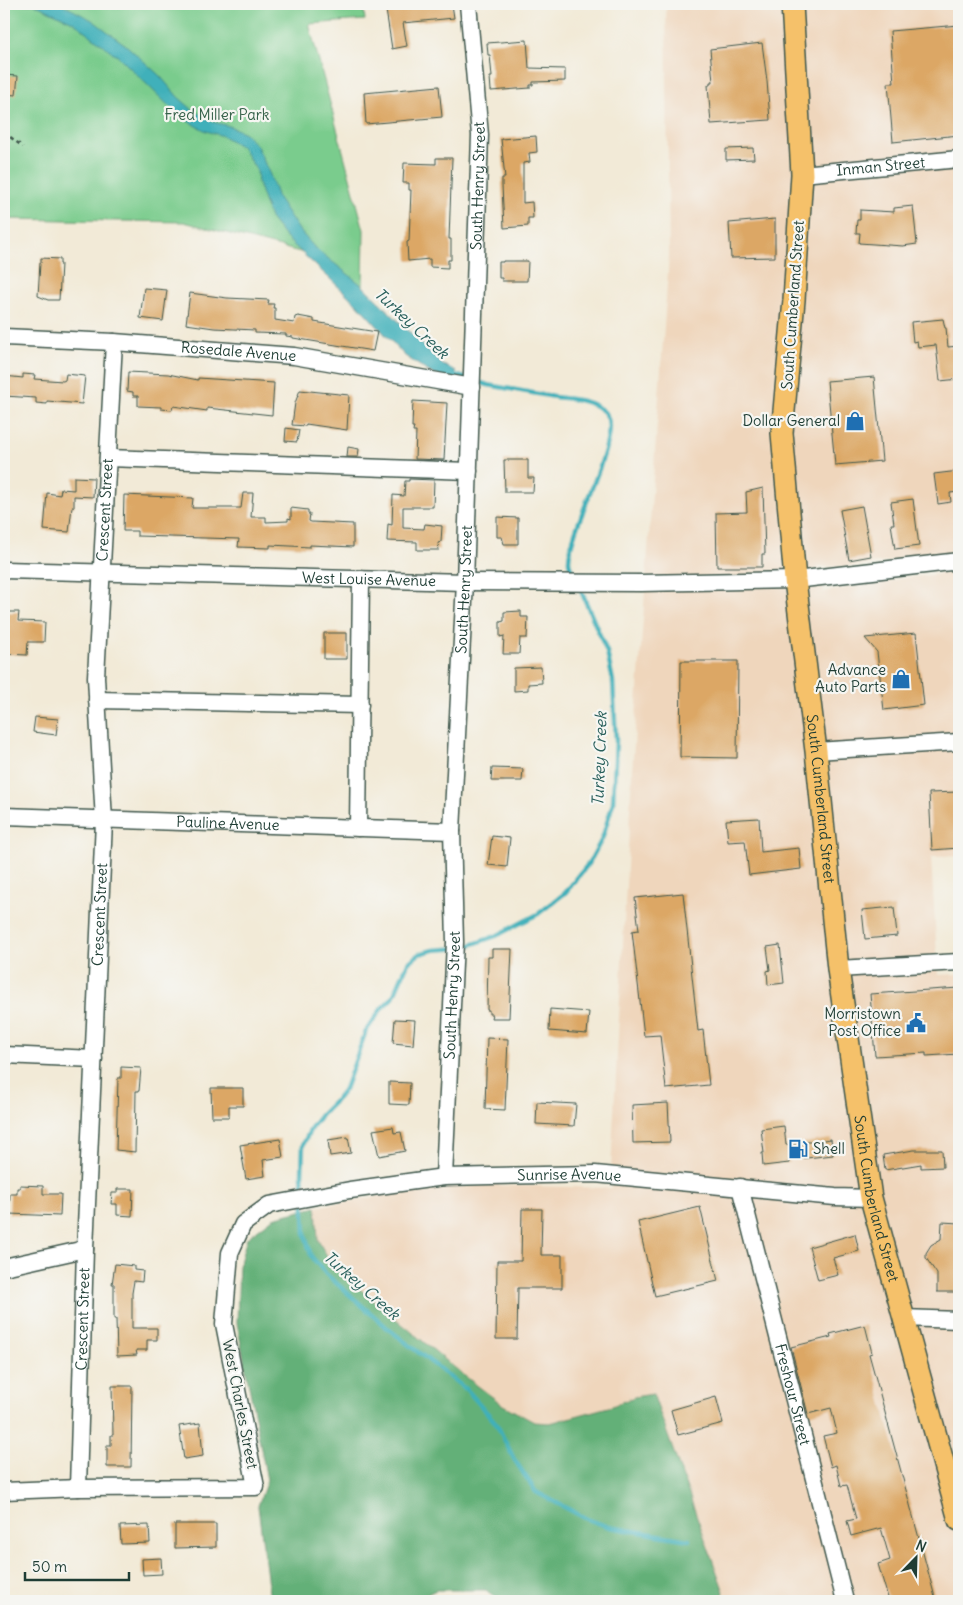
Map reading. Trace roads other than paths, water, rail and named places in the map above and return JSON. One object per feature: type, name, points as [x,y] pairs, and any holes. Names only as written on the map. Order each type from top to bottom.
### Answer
[{"type":"main road","name":"South Cumberland Street","points":[[792,4],[802,174],[794,300],[782,433],[795,580],[816,751],[838,968],[871,1198],[959,1520]]},
{"type":"street","name":"South Henry Street","points":[[444,1177],[455,942],[452,832],[465,582],[480,135],[468,4]]},
{"type":"street","name":"Inman Street","points":[[802,174],[959,159]]},
{"type":"street","name":"Rosedale Avenue","points":[[4,337],[114,342],[294,356],[472,387]]},
{"type":"street","name":"Crescent Street","points":[[78,1488],[85,1249],[104,820],[96,678],[114,342]]},
{"type":"street","points":[[108,458],[469,470]]},
{"type":"street","name":"West Louise Avenue","points":[[4,570],[465,582],[641,583],[795,580],[959,561]]},
{"type":"street","points":[[358,828],[361,579]]},
{"type":"street","points":[[98,700],[360,705]]},
{"type":"street","points":[[816,751],[959,742]]},
{"type":"street","name":"Pauline Avenue","points":[[4,816],[452,832]]},
{"type":"street","points":[[838,968],[959,962]]},
{"type":"street","points":[[4,1055],[94,1059]]},
{"type":"street","name":"Sunrise Avenue","points":[[269,1206],[350,1190],[444,1177],[595,1174],[871,1198]]},
{"type":"street","name":"Freshour Street","points":[[740,1187],[845,1601]]},
{"type":"street","name":"West Charles Street","points":[[4,1491],[78,1488],[256,1487],[224,1324],[230,1253],[243,1224],[269,1206]]},
{"type":"street","points":[[4,1267],[85,1249]]},
{"type":"street","points":[[903,1318],[959,1320]]},
{"type":"water","name":"Turkey Creek","points":[[34,4],[61,4],[92,20],[127,46],[194,111],[213,122],[245,133],[257,146],[278,198],[299,230],[315,248],[363,286],[443,365],[456,371],[455,379],[434,375],[405,356],[357,304],[285,237],[270,218],[258,183],[257,171],[242,147],[223,136],[206,131],[186,120],[172,109],[120,58],[73,22]]},
{"type":"waterway","name":"Turkey Creek","points":[[451,374],[468,379]]},
{"type":"waterway","name":"Turkey Creek","points":[[475,381],[488,385],[581,401],[596,406],[605,413],[609,424],[602,461],[571,547],[569,563],[576,579]]},
{"type":"waterway","name":"Turkey Creek","points":[[579,586],[607,652],[613,681],[616,741],[613,803],[602,839],[589,863],[565,893],[538,914],[496,936],[462,948],[433,950],[419,954],[408,963],[393,997],[382,1008],[366,1031],[345,1089],[311,1128],[303,1145],[302,1174],[305,1234],[311,1256],[326,1274],[391,1331],[468,1391],[496,1423],[514,1459],[536,1492],[587,1519],[609,1527],[689,1540]]},
{"type":"place","name":"Dollar General","points":[[855,421]]},
{"type":"place","name":"Advance Auto Parts","points":[[901,679]]},
{"type":"place","name":"Morristown Post Office","points":[[916,1023]]},
{"type":"place","name":"Shell","points":[[798,1149]]},
{"type":"park label","name":"Fred Miller Park","points":[[217,115]]}]
